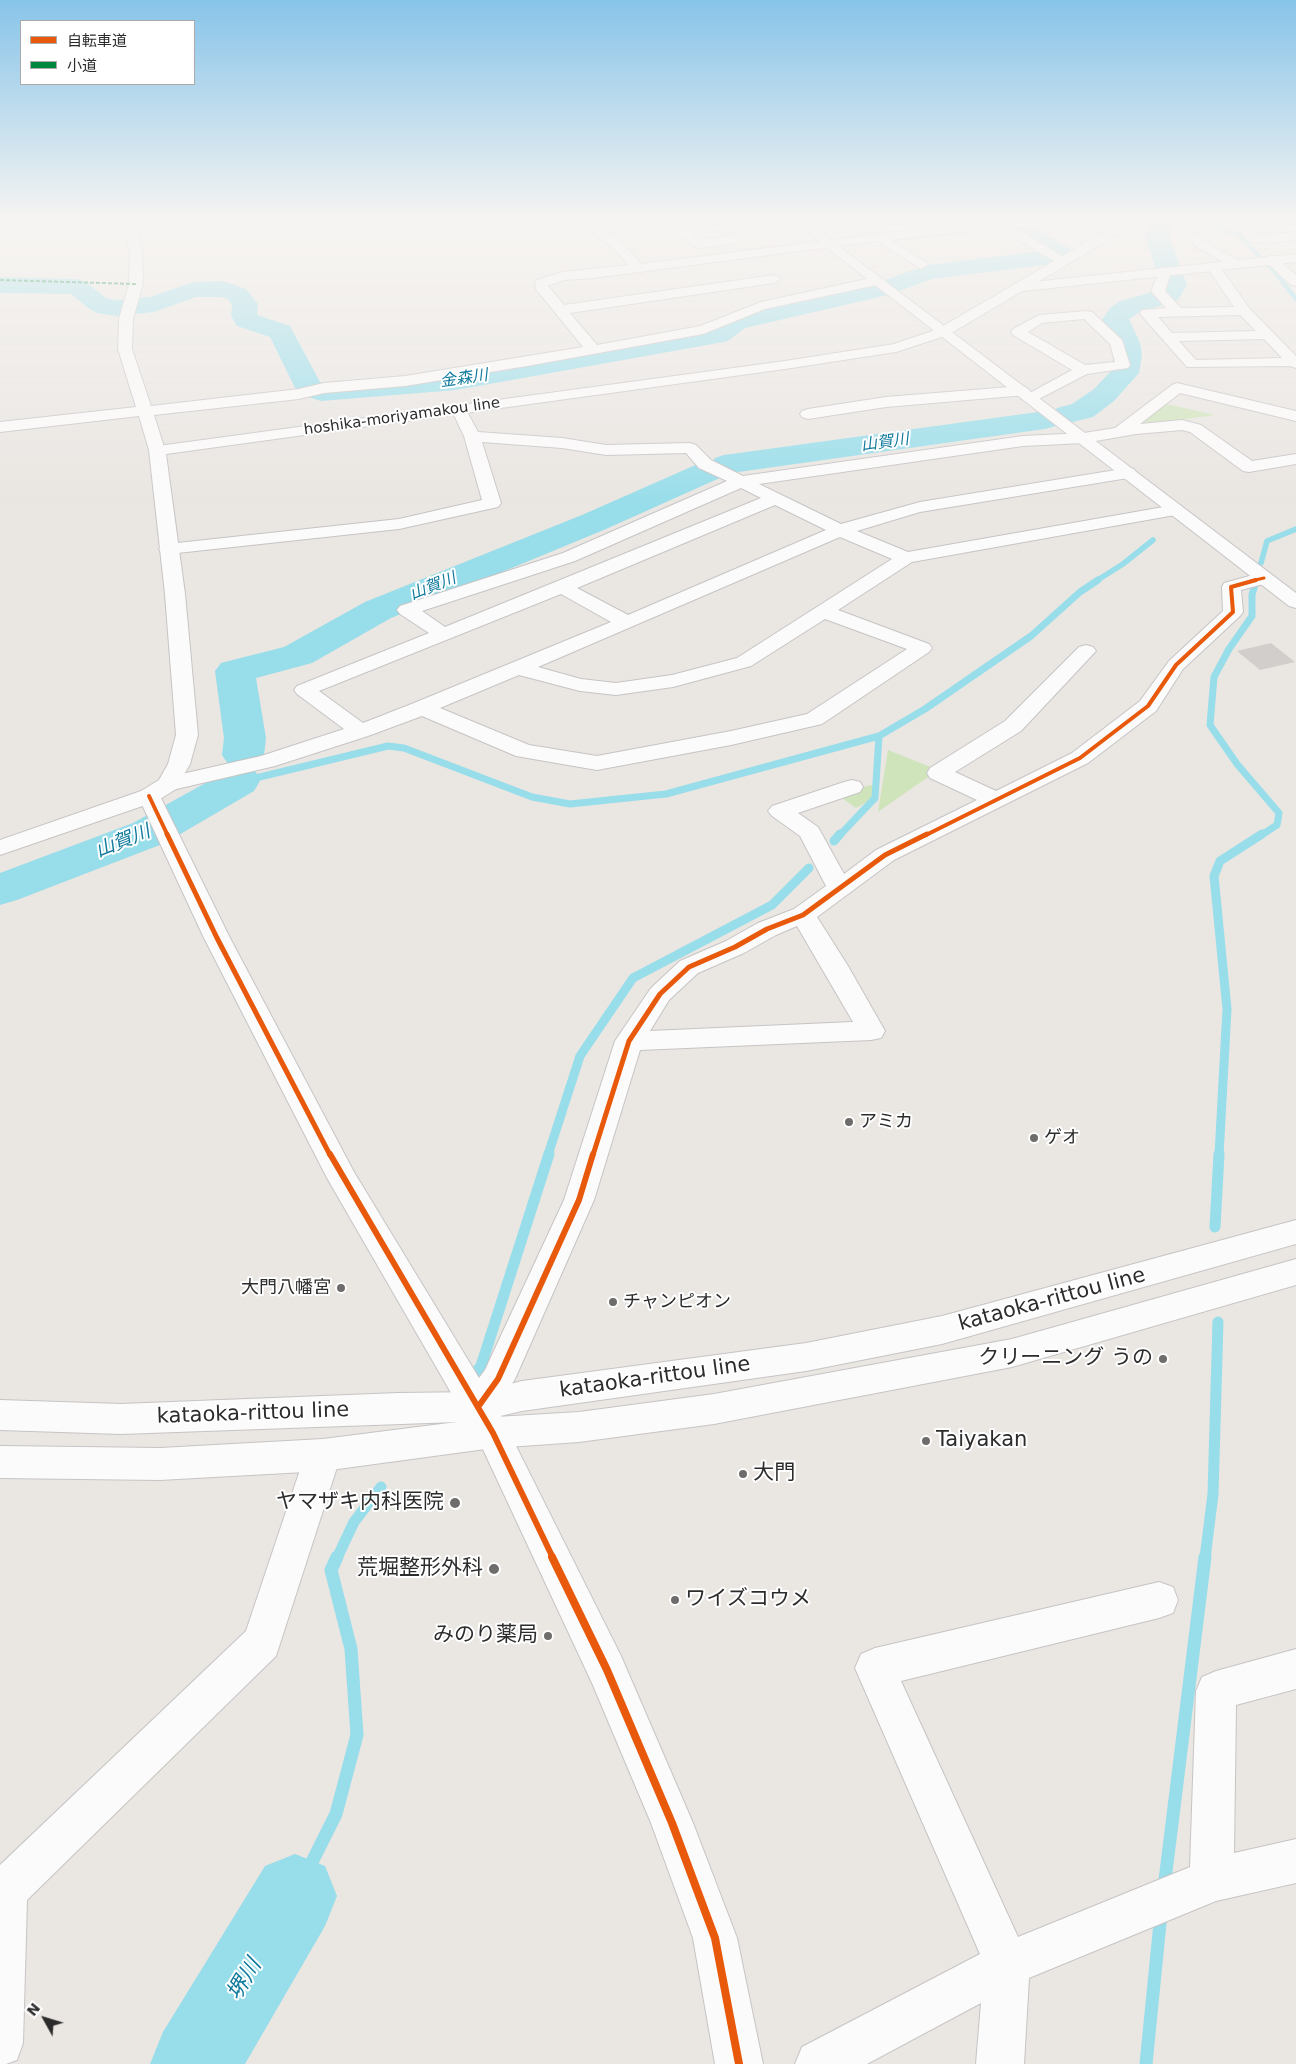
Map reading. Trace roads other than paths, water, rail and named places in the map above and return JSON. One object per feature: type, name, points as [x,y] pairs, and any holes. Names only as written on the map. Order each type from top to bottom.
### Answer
[{"type":"street","points":[[127,315],[125,350],[157,450],[175,594],[187,735],[179,764],[158,790]]},
{"type":"street","points":[[564,315],[593,350]]},
{"type":"street","points":[[0,426],[144,412],[299,394],[342,386],[405,380],[593,350],[703,330],[738,315]]},
{"type":"street","points":[[921,315],[1084,438],[1296,602]]},
{"type":"street","name":"hoshika-moriyamakou line","points":[[157,450],[867,353],[896,348],[943,332],[973,315]]},
{"type":"street","points":[[1083,315],[1038,319],[1018,332],[1083,370]]},
{"type":"street","points":[[808,414],[886,402],[1027,395],[1083,370],[1123,365],[1117,344],[1087,315]]},
{"type":"street","points":[[1149,315],[1192,364],[1295,363]]},
{"type":"street","points":[[1248,315],[1295,363]]},
{"type":"street","points":[[1170,337],[1267,335]]},
{"type":"street","points":[[1120,432],[1177,388],[1296,416]]},
{"type":"street","points":[[168,549],[399,524],[492,504],[472,436],[458,410]]},
{"type":"street","points":[[443,634],[407,610],[569,557],[742,481],[1023,441],[1084,438],[1182,425],[1195,428],[1249,467],[1292,456]]},
{"type":"street","points":[[472,436],[562,443],[606,450],[690,448],[705,464],[840,530],[906,558]]},
{"type":"street","points":[[0,848],[158,790],[267,761],[360,731],[422,708],[520,669],[840,530],[920,507],[1128,473]]},
{"type":"street","points":[[360,731],[304,690],[562,587],[776,498]]},
{"type":"street","points":[[520,669],[580,685],[616,688],[673,681],[744,662],[906,558],[1175,510]]},
{"type":"street","points":[[485,1420],[498,1379],[579,1200],[629,1041],[660,994],[689,967],[735,947],[767,929],[803,915],[885,855],[1080,758],[1148,706],[1176,665],[1233,612],[1231,587],[1264,578]]},
{"type":"street","points":[[562,587],[627,623]]},
{"type":"street","points":[[422,708],[524,751],[597,763],[731,738],[814,719],[922,648],[824,612]]},
{"type":"street","points":[[996,800],[938,773],[1013,726],[1086,651]]},
{"type":"street","points":[[839,888],[810,832],[780,811],[852,787]]},
{"type":"street","points":[[158,790],[217,938],[342,1178],[485,1420],[607,1670],[672,1823],[715,1938],[739,2064]]},
{"type":"street","points":[[629,1041],[871,1031],[836,966],[803,915]]},
{"type":"street","name":"kataoka-rittou line","points":[[0,1462],[160,1464],[323,1455],[485,1420],[522,1396],[806,1357],[942,1330],[1296,1232]]},
{"type":"street","name":"kataoka-rittou line","points":[[0,1416],[121,1419],[398,1408],[485,1420],[579,1428],[714,1409],[1012,1353],[1296,1272]]},
{"type":"street","points":[[0,2043],[5,1891],[262,1643],[323,1455]]},
{"type":"street","points":[[1000,2064],[1007,1964],[875,1668],[1159,1600]]},
{"type":"street","points":[[1198,1887],[1216,1691],[1296,1669]]},
{"type":"street","points":[[819,2064],[1007,1964],[1198,1887],[1296,1861]]},
{"type":"waterway","name":"金森川","points":[[244,315],[246,320],[281,332],[308,388],[321,392],[456,381],[718,335],[736,322],[763,315]]},
{"type":"waterway","name":"山賀川","points":[[1068,414],[1082,411],[1104,395],[1125,373],[1128,355],[1126,343],[1115,320],[1118,315]]},
{"type":"waterway","name":"山賀川","points":[[726,465],[735,462],[1045,420]]},
{"type":"waterway","name":"山賀川","points":[[243,755],[245,738],[235,671],[298,655],[378,610],[594,522],[711,470]]},
{"type":"waterway","points":[[1261,563],[1267,541],[1296,529]]},
{"type":"waterway","points":[[1096,581],[1123,564],[1153,540]]},
{"type":"waterway","points":[[879,736],[925,709],[1031,636],[1080,592],[1098,580]]},
{"type":"waterway","points":[[1255,584],[1252,595],[1252,616],[1229,649],[1214,677],[1210,725],[1237,764],[1279,813],[1277,825],[1260,836]]},
{"type":"waterway","points":[[239,782],[388,746],[404,748],[532,797],[570,804],[666,794],[879,736]]},
{"type":"waterway","points":[[839,836],[875,798],[879,736]]},
{"type":"waterway","name":"山賀川","points":[[0,890],[149,833],[239,782],[239,779]]},
{"type":"waterway","points":[[834,841],[840,834]]},
{"type":"waterway","points":[[1219,1155],[1227,1009],[1214,876],[1220,861],[1262,834]]},
{"type":"waterway","points":[[548,1155],[580,1056],[633,978],[772,905],[809,868]]},
{"type":"waterway","points":[[469,1380],[481,1366],[549,1154]]},
{"type":"waterway","points":[[1215,1227],[1219,1154]]},
{"type":"waterway","points":[[1205,1558],[1213,1494],[1218,1322]]},
{"type":"waterway","points":[[337,1558],[354,1522],[381,1487]]},
{"type":"waterway","points":[[295,1896],[336,1814],[357,1735],[351,1649],[331,1570],[337,1557]]},
{"type":"waterway","points":[[1164,1888],[1205,1557]]},
{"type":"waterway","name":"堺川","points":[[195,2064],[295,1896]]},
{"type":"waterway","points":[[1146,2064],[1161,1913]]},
{"type":"place","name":"アミカ","points":[[849,1122]]},
{"type":"place","name":"ゲオ","points":[[1034,1138]]},
{"type":"place","name":"大門八幡宮","points":[[341,1288]]},
{"type":"place","name":"チャンピオン","points":[[613,1302]]},
{"type":"place","name":"クリーニング うの","points":[[1163,1359]]},
{"type":"place","name":"Taiyakan","points":[[926,1441]]},
{"type":"place","name":"大門","points":[[743,1474]]},
{"type":"place","name":"ヤマザキ内科医院","points":[[455,1503]]},
{"type":"place","name":"荒堀整形外科","points":[[494,1569]]},
{"type":"place","name":"ワイズコウメ","points":[[675,1600]]},
{"type":"place","name":"みのり薬局","points":[[548,1636]]}]
